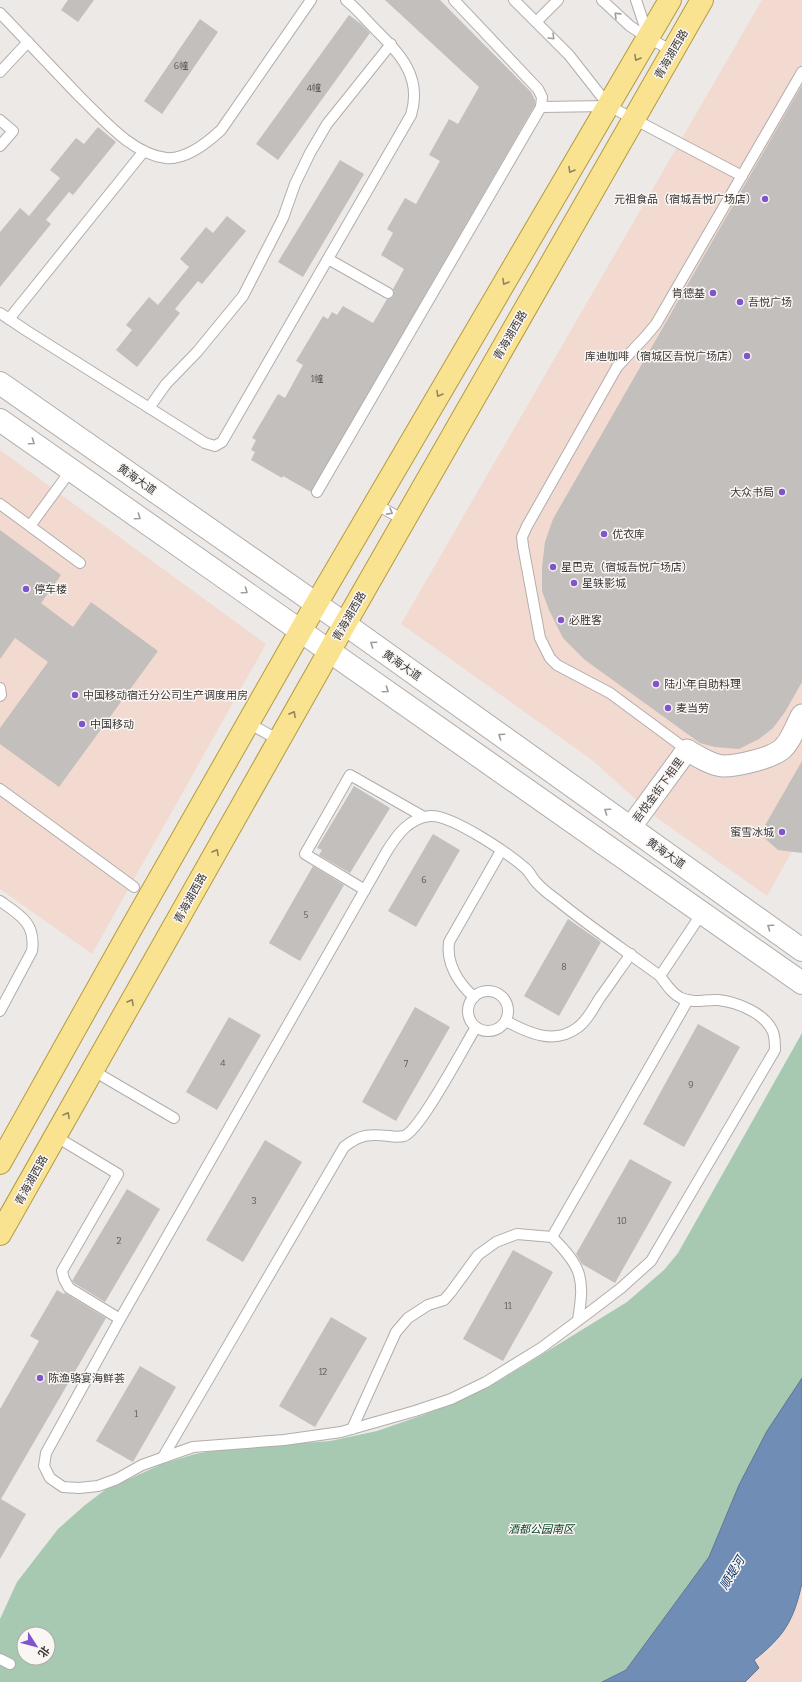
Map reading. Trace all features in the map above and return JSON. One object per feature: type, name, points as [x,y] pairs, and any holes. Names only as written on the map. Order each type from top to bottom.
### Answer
[{"type":"main road","points":[[0,1163],[301,630],[670,0]]},
{"type":"main road","name":"青海湖西路","points":[[0,1234],[330,650],[702,0]]},
{"type":"street","name":"黄海大道","points":[[0,383],[345,624],[802,950]]},
{"type":"street","points":[[0,420],[330,650],[802,983]]},
{"type":"street","name":"吾悦金街下相里","points":[[630,828],[687,750],[704,760],[723,766],[749,762],[773,755],[784,748],[802,715]]},
{"type":"lane","points":[[0,13],[66,83],[115,131],[144,151],[153,155],[167,158],[188,154],[208,142],[221,130],[311,0]]},
{"type":"lane","points":[[0,312],[205,443],[215,446],[222,442],[411,115],[415,102],[415,89],[405,62],[390,44],[346,0]]},
{"type":"lane","points":[[317,492],[420,311],[541,107],[542,97],[538,89],[454,0]]},
{"type":"lane","points":[[514,0],[569,55],[609,106],[742,176]]},
{"type":"lane","points":[[536,22],[558,0]]},
{"type":"lane","points":[[602,0],[625,23],[648,38],[673,50]]},
{"type":"lane","points":[[636,0],[648,38]]},
{"type":"lane","points":[[0,72],[28,42]]},
{"type":"lane","points":[[149,408],[166,384],[202,347],[243,296],[283,218],[310,153],[324,130],[390,44]]},
{"type":"lane","points":[[687,750],[610,693],[557,665],[550,658],[540,638],[524,557],[522,537],[617,367],[656,324],[802,72]]},
{"type":"lane","points":[[541,107],[609,106]]},
{"type":"lane","points":[[0,120],[13,131],[0,146]]},
{"type":"lane","points":[[9,319],[144,151]]},
{"type":"lane","points":[[328,259],[388,293]]},
{"type":"lane","points":[[30,526],[71,470]]},
{"type":"lane","points":[[0,504],[80,563]]},
{"type":"lane","points":[[375,504],[404,520]]},
{"type":"lane","points":[[0,688],[0,696]]},
{"type":"lane","points":[[248,723],[279,740]]},
{"type":"lane","points":[[365,890],[305,854],[350,775],[424,817]]},
{"type":"lane","points":[[0,789],[134,887]]},
{"type":"lane","points":[[424,817],[443,817],[457,823],[501,851],[527,869],[536,882],[556,900],[660,976],[672,992],[680,998],[699,1002],[717,1000],[736,1004],[757,1014],[772,1030],[775,1039],[775,1050],[651,1260],[621,1288],[541,1348],[486,1382],[437,1404],[341,1432],[284,1440],[193,1447],[142,1465],[116,1479],[98,1486],[79,1488],[63,1487],[50,1478],[44,1466],[46,1453],[120,1318],[397,836],[408,825],[424,817]]},
{"type":"lane","points":[[474,998],[458,978],[451,965],[448,952],[449,942],[501,851]]},
{"type":"lane","points":[[0,901],[26,921],[31,929],[34,941],[32,951],[0,1011]]},
{"type":"lane","points":[[660,976],[702,913]]},
{"type":"lane","points":[[506,1021],[524,1032],[545,1037],[563,1036],[578,1028],[631,954]]},
{"type":"lane","points":[[491,991],[503,997],[508,1009],[506,1021],[501,1026],[488,1031],[481,1030],[471,1022],[468,1009],[478,993],[491,991]]},
{"type":"lane","points":[[552,1237],[688,1000]]},
{"type":"lane","points":[[163,1457],[344,1147],[354,1138],[370,1134],[398,1137],[406,1135],[430,1106],[476,1027]]},
{"type":"lane","points":[[92,1070],[174,1118]]},
{"type":"lane","points":[[55,1136],[118,1174],[62,1271],[69,1288],[120,1318]]},
{"type":"lane","points":[[352,1429],[396,1332],[408,1318],[428,1305],[444,1300],[478,1255],[496,1242],[517,1234],[552,1237],[567,1252],[578,1269],[582,1284],[582,1298],[578,1320]]},
{"type":"lane","points":[[0,1659],[10,1664]]},
{"type":"shaded area","points":[[762,0],[802,0],[802,834],[767,896],[653,815],[592,760],[401,624]]},
{"type":"shaded area","points":[[0,450],[266,644],[92,954],[0,889]]},
{"type":"shaded area","points":[[802,1573],[802,1682],[745,1682],[759,1668],[754,1660],[771,1648],[778,1640],[791,1619],[799,1597]]},
{"type":"green space","name":"酒都公园南区","points":[[802,1033],[802,1378],[767,1431],[739,1485],[709,1557],[626,1670],[602,1682],[0,1682],[0,1619],[17,1582],[58,1529],[85,1505],[105,1490],[162,1464],[195,1454],[224,1449],[330,1441],[377,1431],[426,1414],[499,1381],[627,1302],[664,1270],[678,1253]]},
{"type":"water","name":"顺堤河","points":[[802,1378],[802,1583],[791,1618],[786,1627],[773,1643],[754,1660],[759,1668],[745,1682],[602,1682],[626,1670],[709,1557],[739,1485],[767,1431]]},
{"type":"building","points":[[68,0],[94,0],[78,22],[61,10]]},
{"type":"building","points":[[385,0],[440,0],[531,92],[535,100],[535,105],[311,492],[283,476],[282,478],[251,460],[255,452],[251,450],[256,440],[252,438],[278,394],[285,398],[303,365],[296,361],[323,316],[328,319],[332,312],[337,315],[343,306],[373,323],[387,299],[393,297],[393,289],[404,269],[381,255],[393,233],[387,229],[405,198],[416,204],[440,161],[429,155],[449,119],[458,124],[479,87]]},
{"type":"building","points":[[349,15],[370,33],[278,160],[256,144]]},
{"type":"building","points":[[200,19],[218,32],[162,114],[144,101]]},
{"type":"building","name":"吾悦广场","points":[[802,85],[802,682],[785,712],[773,728],[759,739],[739,749],[715,747],[700,743],[585,660],[563,638],[549,610],[542,591],[542,567],[545,542],[553,519]]},
{"type":"building","points":[[98,127],[116,142],[73,195],[69,192],[46,220],[51,224],[0,287],[0,232],[20,208],[29,216],[60,178],[50,170],[76,138],[84,144]]},
{"type":"building","points":[[340,160],[364,174],[303,277],[278,262]]},
{"type":"building","points":[[227,216],[246,231],[202,284],[198,281],[175,309],[180,313],[137,367],[116,350],[132,330],[126,325],[149,297],[158,305],[189,267],[180,259],[206,227],[213,233]]},
{"type":"building","name":"中国移动宿迁分公司生产调度用房","points":[[0,530],[61,575],[41,603],[73,627],[91,602],[158,651],[59,787],[0,744],[0,728],[48,662],[15,638],[0,659]]},
{"type":"building","points":[[802,761],[802,853],[778,850],[760,834]]},
{"type":"building","points":[[354,786],[390,808],[350,873],[319,855],[322,850],[317,848]]},
{"type":"building","points":[[433,834],[460,850],[416,927],[388,911]]},
{"type":"building","points":[[313,866],[344,885],[300,961],[269,943]]},
{"type":"building","points":[[568,919],[601,942],[559,1016],[524,996]]},
{"type":"building","points":[[415,1007],[450,1027],[396,1121],[362,1102]]},
{"type":"building","points":[[229,1017],[261,1035],[217,1110],[186,1092]]},
{"type":"building","points":[[698,1024],[740,1047],[684,1147],[643,1124]]},
{"type":"building","points":[[265,1140],[302,1162],[243,1262],[206,1240]]},
{"type":"building","points":[[630,1159],[672,1182],[615,1283],[582,1264],[576,1254]]},
{"type":"building","points":[[127,1189],[160,1209],[105,1302],[72,1281]]},
{"type":"building","points":[[513,1250],[553,1272],[503,1361],[463,1339]]},
{"type":"building","points":[[57,1290],[64,1294],[65,1293],[106,1318],[1,1499],[26,1514],[0,1559],[0,1409],[39,1341],[30,1336]]},
{"type":"building","points":[[331,1317],[367,1338],[315,1427],[279,1406]]},
{"type":"building","points":[[140,1366],[176,1387],[133,1462],[96,1441]]},
{"type":"place","name":"元祖食品（宿城吾悦广场店）","points":[[765,199]]},
{"type":"place","name":"肯德基","points":[[713,293]]},
{"type":"place","name":"吾悦广场","points":[[740,302]]},
{"type":"place","name":"库迪咖啡（宿城区吾悦广场店）","points":[[747,356]]},
{"type":"place","name":"大众书局","points":[[782,492]]},
{"type":"place","name":"优衣库","points":[[604,534]]},
{"type":"place","name":"星巴克（宿城吾悦广场店）","points":[[553,567]]},
{"type":"place","name":"星轶影城","points":[[574,583]]},
{"type":"place","name":"停车楼","points":[[26,589]]},
{"type":"place","name":"必胜客","points":[[561,620]]},
{"type":"place","name":"陆小年自助料理","points":[[656,684]]},
{"type":"place","name":"中国移动宿迁分公司生产调度用房","points":[[75,695]]},
{"type":"place","name":"麦当劳","points":[[668,708]]},
{"type":"place","name":"中国移动","points":[[82,724]]},
{"type":"place","name":"蜜雪冰城","points":[[782,832]]},
{"type":"place","name":"陈渔骆宴海鲜荟","points":[[40,1378]]}]
